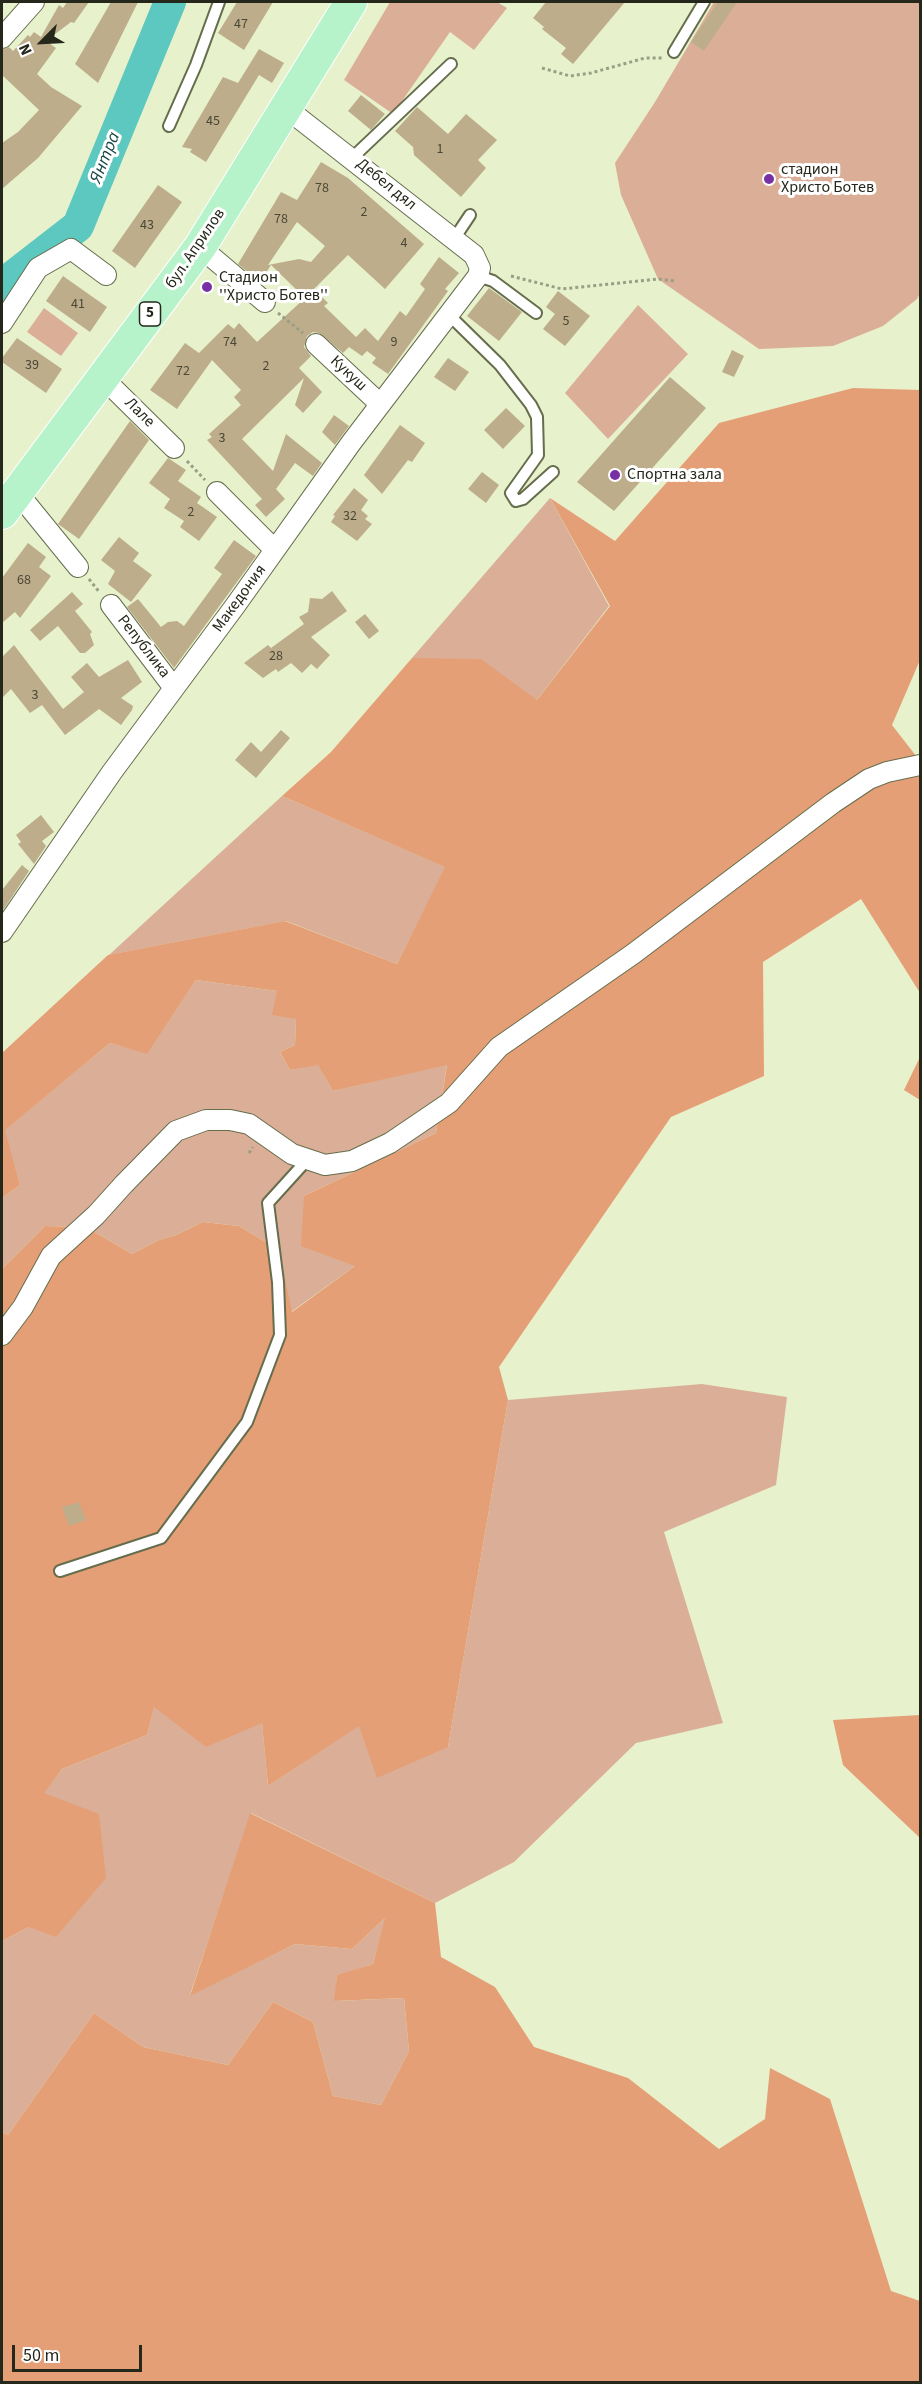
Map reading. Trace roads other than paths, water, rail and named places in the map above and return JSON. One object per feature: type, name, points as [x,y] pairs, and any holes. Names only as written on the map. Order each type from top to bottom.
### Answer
[{"type":"main road","name":"бул. Априлов","points":[[9,502],[200,247],[351,2]]},
{"type":"street","points":[[2,38],[34,2]]},
{"type":"street","name":"Дебел дял","points":[[286,108],[474,255],[479,272]]},
{"type":"street","points":[[200,247],[264,302]]},
{"type":"street","points":[[2,323],[38,268],[71,249],[106,275]]},
{"type":"street","name":"Македония","points":[[2,932],[112,772],[479,272]]},
{"type":"street","name":"Кукуш","points":[[316,344],[380,404]]},
{"type":"street","name":"Лале","points":[[103,378],[174,448]]},
{"type":"street","points":[[217,492],[275,550]]},
{"type":"street","points":[[9,502],[78,567]]},
{"type":"street","name":"Република","points":[[111,605],[174,688]]},
{"type":"street","points":[[2,1335],[23,1307],[51,1256],[96,1215],[176,1131],[206,1120],[230,1120],[249,1124],[292,1154],[325,1165],[352,1161],[390,1143],[449,1103],[499,1047],[643,947],[833,803],[869,779],[887,772],[921,765]]},
{"type":"lane","points":[[169,126],[196,65],[219,2]]},
{"type":"lane","points":[[674,52],[704,2]]},
{"type":"lane","points":[[352,158],[451,64]]},
{"type":"lane","points":[[454,239],[470,215]]},
{"type":"lane","points":[[479,272],[536,313]]},
{"type":"lane","points":[[448,314],[500,365],[531,405],[537,417],[538,455],[512,493],[516,501],[523,499],[553,472]]},
{"type":"lane","points":[[60,1571],[161,1538],[247,1422],[280,1335],[278,1282],[268,1203],[308,1160]]},
{"type":"waterway","name":"Янтра","points":[[2,285],[78,226],[170,2]]},
{"type":"place","name":"стадион Христо Ботев","points":[[769,179]]},
{"type":"place","name":"Стадион ''Христо Ботев''","points":[[207,287]]},
{"type":"place","name":"Спортна зала","points":[[615,475]]}]
